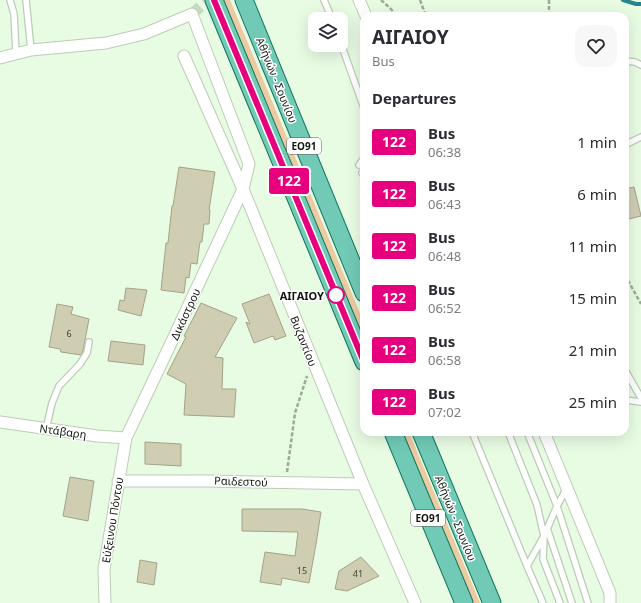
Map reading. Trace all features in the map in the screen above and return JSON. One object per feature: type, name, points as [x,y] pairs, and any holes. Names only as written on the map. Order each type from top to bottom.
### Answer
[{"type":"main road","name":"ΕΟ91","points":[[214,0],[360,352]]},
{"type":"main road","name":"Αθήνών - Σουνίου","points":[[244,0],[360,282]]},
{"type":"main road","name":"ΕΟ91","points":[[395,436],[464,603]]},
{"type":"main road","name":"Αθήνών - Σουνίου","points":[[423,436],[492,603]]},
{"type":"street","points":[[359,0],[364,12]]},
{"type":"street","name":"Δικάστρου","points":[[31,50],[106,43],[144,34],[192,14],[249,164],[243,189],[172,343],[126,438]]},
{"type":"street","points":[[0,58],[31,50]]},
{"type":"street","name":"Βυζαντίου","points":[[184,56],[243,189],[363,484],[415,603]]},
{"type":"street","name":"Ντάβαρη","points":[[0,422],[97,436],[126,438]]},
{"type":"street","points":[[546,436],[610,593],[610,603]]},
{"type":"street","name":"Εύξεινου Πόντου","points":[[105,603],[104,569],[126,438]]},
{"type":"street","name":"Ραιδεστού","points":[[118,481],[363,484]]},
{"type":"lane","points":[[10,0],[14,14],[16,54]]},
{"type":"lane","points":[[26,0],[31,50]]},
{"type":"lane","points":[[324,0],[329,12]]},
{"type":"lane","points":[[344,52],[360,97]]},
{"type":"lane","points":[[629,61],[641,65]]},
{"type":"lane","points":[[629,143],[641,137]]},
{"type":"lane","points":[[46,429],[52,403],[59,386],[80,364],[87,354],[89,342]]},
{"type":"lane","points":[[629,377],[641,398]]},
{"type":"lane","points":[[629,400],[641,402]]},
{"type":"lane","points":[[474,436],[543,603]]},
{"type":"lane","points":[[510,436],[537,505],[544,536],[543,559],[560,603]]},
{"type":"lane","points":[[529,436],[557,506],[588,603]]},
{"type":"lane","points":[[527,566],[544,536],[557,506],[567,488]]},
{"type":"lane","points":[[547,528],[572,603]]},
{"type":"path","points":[[381,0],[394,12]]},
{"type":"path","points":[[420,0],[424,12]]},
{"type":"path","points":[[549,0],[549,12]]},
{"type":"path","points":[[629,282],[641,304]]},
{"type":"path","points":[[285,483],[296,413],[312,359]]},
{"type":"shaded area","points":[[223,0],[230,0],[360,313],[360,331]]},
{"type":"shaded area","points":[[403,436],[411,436],[480,603],[472,603]]},
{"type":"building","points":[[179,167],[215,172],[209,210],[209,224],[204,224],[197,264],[191,263],[189,278],[186,277],[184,293],[161,290],[166,243],[168,243],[172,206]]},
{"type":"building","points":[[634,187],[641,216],[629,219],[629,188]]},
{"type":"building","points":[[126,288],[147,290],[141,316],[118,310],[120,300],[124,301]]},
{"type":"building","points":[[269,294],[286,336],[275,340],[273,336],[254,343],[246,322],[250,324],[242,304]]},
{"type":"building","points":[[201,303],[237,318],[215,357],[223,358],[222,389],[236,389],[234,417],[184,415],[186,384],[167,374]]},
{"type":"building","points":[[57,304],[73,307],[71,314],[89,319],[81,355],[61,352],[60,349],[49,347]]},
{"type":"building","points":[[111,341],[145,345],[143,365],[108,361]]},
{"type":"building","points":[[145,442],[181,444],[181,466],[145,464]]},
{"type":"building","points":[[70,477],[94,481],[88,521],[63,516]]},
{"type":"building","points":[[242,509],[302,509],[321,512],[309,583],[282,578],[281,585],[260,582],[265,552],[295,556],[298,532],[242,531]]},
{"type":"building","points":[[361,557],[379,576],[347,591],[335,589],[339,571]]},
{"type":"building","points":[[140,560],[157,563],[154,585],[137,582]]},
{"type":"waterway","points":[[623,0],[641,4]]},
{"type":"tunnel","points":[[192,14],[208,0]]},
{"type":"bus line","name":"122","points":[[214,0],[360,352]]},
{"type":"place","name":"ΑΙΓΑΙΟΥ","points":[[336,295]]}]
